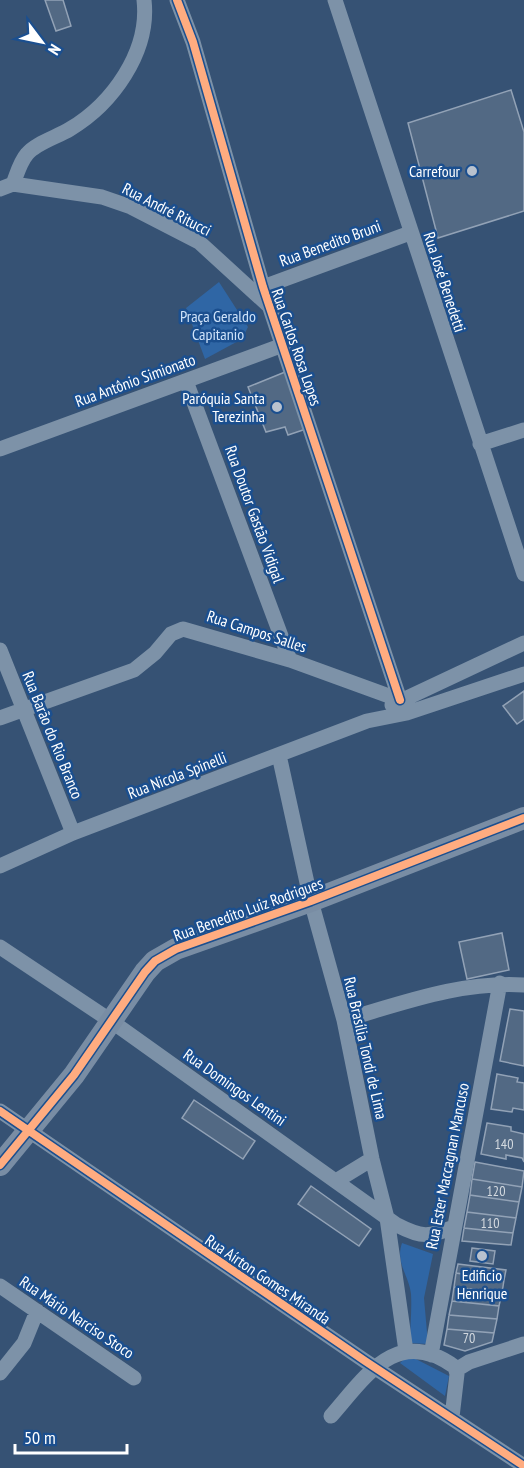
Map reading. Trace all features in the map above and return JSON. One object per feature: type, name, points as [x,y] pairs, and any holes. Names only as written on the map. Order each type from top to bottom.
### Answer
[{"type":"street","name":"Rua André Ritucci","points":[[144,0],[141,35],[136,54],[118,85],[96,110],[77,125],[28,153],[7,186],[102,196],[131,207],[199,242],[270,308]]},
{"type":"street","name":"Rua Carlos Rosa Lopes","points":[[177,0],[193,42],[263,287],[403,706]]},
{"type":"street","name":"Rua José Benedetti","points":[[335,0],[524,574]]},
{"type":"street","name":"Rua Benedito Bruni","points":[[263,287],[410,233]]},
{"type":"street","name":"Rua Antônio Simionato","points":[[0,449],[283,345]]},
{"type":"street","name":"Rua Doutor Gastão Vidigal","points":[[186,381],[290,660]]},
{"type":"street","points":[[480,444],[524,430]]},
{"type":"street","name":"Rua Campos Salles","points":[[0,718],[134,669],[155,653],[171,633],[183,629],[290,660],[403,706]]},
{"type":"street","name":"Rua Nicola Spinelli","points":[[0,866],[73,833],[403,706],[524,643]]},
{"type":"street","name":"Rua Barão do Rio Branco","points":[[0,650],[73,833]]},
{"type":"street","name":"Rua Nicola Spinelli","points":[[403,706],[524,674]]},
{"type":"street","name":"Rua Brasília Tondi de Lima","points":[[279,755],[311,901],[344,1020],[372,1159],[387,1218],[406,1351]]},
{"type":"street","name":"Rua Benedito Luiz Rodrigues","points":[[0,1165],[74,1075],[145,972],[165,955],[524,818]]},
{"type":"street","name":"Rua Domingos Lentini","points":[[0,947],[111,1021],[387,1218],[423,1236],[432,1236],[454,1227]]},
{"type":"street","points":[[344,1020],[445,990],[500,983],[524,985]]},
{"type":"street","name":"Rua Ester Maccagnan Mancuso","points":[[431,1355],[500,983]]},
{"type":"street","name":"Rua Aírton Gomes Miranda","points":[[0,1111],[374,1367],[524,1466]]},
{"type":"street","points":[[336,1181],[372,1159]]},
{"type":"street","name":"Rua Mário Narciso Stoco","points":[[0,1286],[134,1378]]},
{"type":"street","points":[[0,1373],[24,1343],[37,1311]]},
{"type":"street","points":[[456,1370],[469,1362],[524,1344]]},
{"type":"street","points":[[331,1416],[374,1367],[391,1355],[406,1351],[431,1355],[444,1359],[456,1370]]},
{"type":"street","points":[[452,1417],[456,1370]]},
{"type":"green space","name":"Praça Geraldo Capitanio","points":[[219,282],[248,327],[242,339],[205,359],[186,308]]},
{"type":"green space","points":[[402,1243],[433,1254],[424,1298],[428,1344],[410,1343],[411,1294],[401,1263]]},
{"type":"green space","points":[[408,1355],[449,1376],[445,1396],[400,1363]]},
{"type":"building","points":[[45,0],[63,0],[71,26],[56,31]]},
{"type":"building","name":"Carrefour","points":[[511,90],[524,132],[524,211],[438,238],[408,123]]},
{"type":"building","name":"Paróquia Santa Terezinha","points":[[285,372],[306,429],[288,435],[285,427],[266,432],[248,387]]},
{"type":"building","points":[[524,691],[524,719],[517,724],[503,706]]},
{"type":"building","points":[[502,933],[509,970],[467,979],[459,942]]},
{"type":"building","points":[[510,1009],[524,1011],[524,1066],[500,1061]]},
{"type":"building","points":[[497,1074],[518,1078],[517,1082],[524,1083],[524,1110],[513,1108],[512,1112],[491,1109]]},
{"type":"building","points":[[194,1100],[255,1141],[243,1159],[182,1118]]},
{"type":"building","points":[[487,1123],[511,1127],[511,1131],[524,1134],[524,1162],[522,1158],[506,1155],[506,1159],[481,1154]]},
{"type":"building","points":[[475,1162],[524,1171],[522,1187],[472,1179]]},
{"type":"building","points":[[472,1179],[522,1187],[519,1202],[470,1195]]},
{"type":"building","points":[[311,1186],[371,1229],[359,1246],[298,1204]]},
{"type":"building","points":[[470,1195],[519,1202],[516,1218],[467,1212]]},
{"type":"building","points":[[467,1212],[516,1218],[513,1233],[464,1228]]},
{"type":"building","points":[[464,1228],[513,1233],[511,1245],[462,1241]]},
{"type":"building","name":"Edificio Henrique","points":[[472,1248],[495,1251],[493,1264],[470,1261]]},
{"type":"building","points":[[458,1264],[506,1270],[504,1280],[456,1273]]},
{"type":"building","points":[[456,1273],[504,1280],[502,1293],[454,1287]]},
{"type":"building","points":[[454,1287],[502,1293],[499,1306],[452,1301]]},
{"type":"building","points":[[452,1301],[499,1306],[497,1319],[449,1315]]},
{"type":"building","points":[[449,1315],[497,1319],[494,1333],[447,1329]]},
{"type":"building","points":[[447,1329],[494,1333],[492,1342],[465,1351],[444,1345]]},
{"type":"cycle path","points":[[177,0],[193,42],[263,287],[400,700]]},
{"type":"cycle path","points":[[0,1165],[74,1075],[155,961],[176,949],[311,901],[524,818]]},
{"type":"cycle path","points":[[0,1111],[365,1361],[524,1466]]},
{"type":"place","name":"Carrefour","points":[[472,171]]},
{"type":"place","name":"Paróquia Santa Terezinha","points":[[277,407]]},
{"type":"place","name":"Edificio Henrique","points":[[482,1256]]}]
